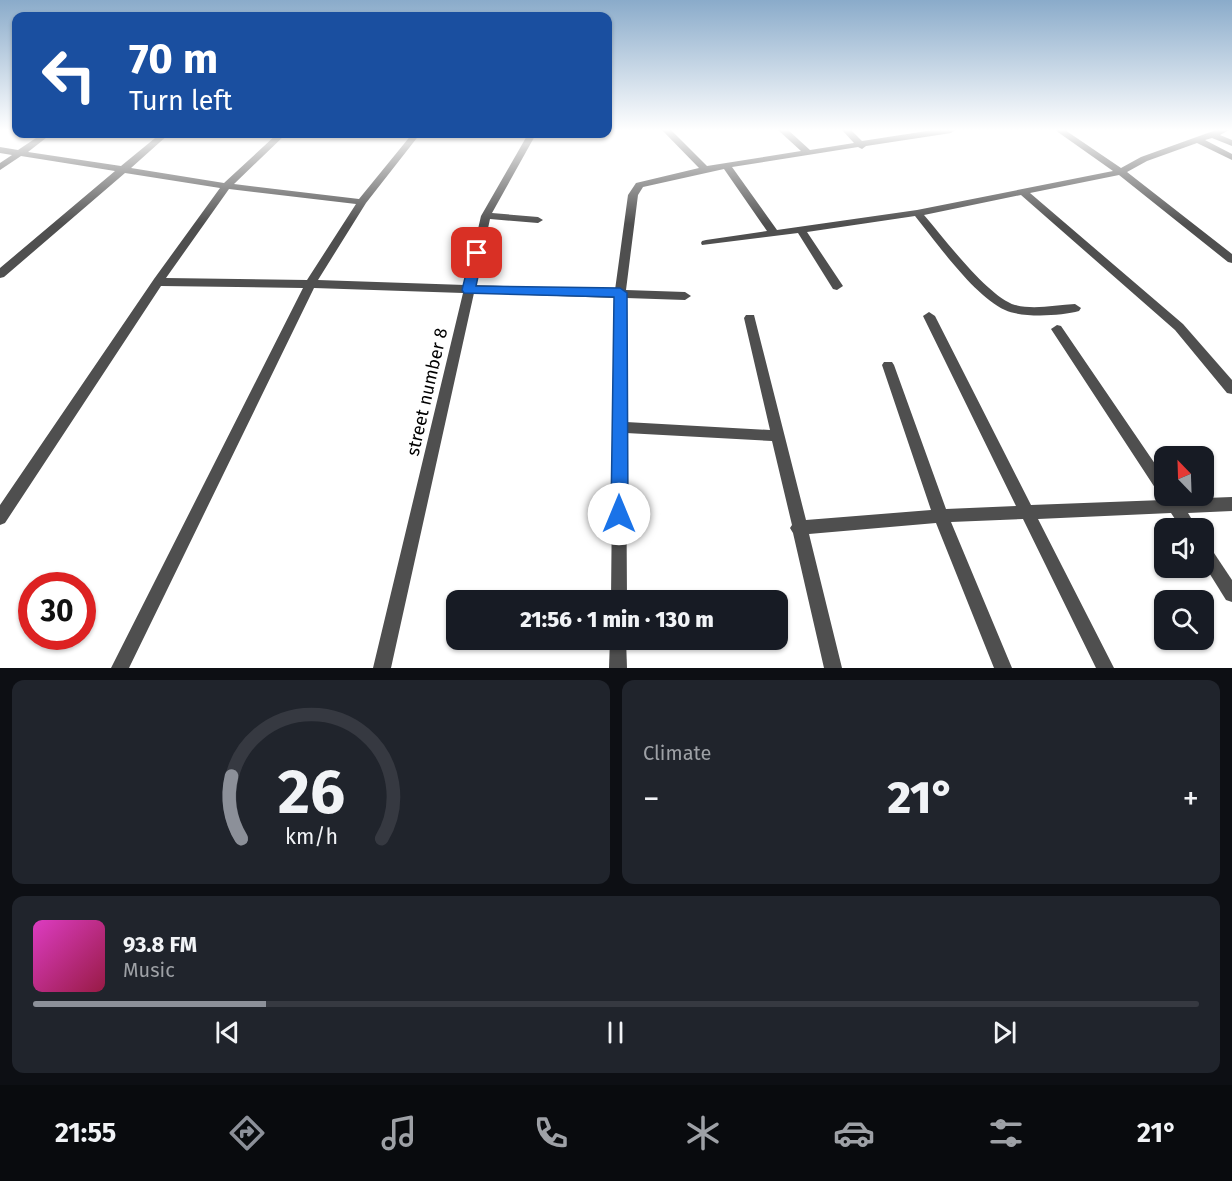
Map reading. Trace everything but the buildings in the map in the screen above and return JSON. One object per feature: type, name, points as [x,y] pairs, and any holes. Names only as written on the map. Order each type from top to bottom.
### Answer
[{"type":"street","points":[[76,161],[226,186],[362,202]]},
{"type":"street","points":[[0,274],[131,161]]},
{"type":"street","points":[[0,518],[158,282],[226,186],[253,161]]},
{"type":"street","points":[[120,668],[310,284],[362,202],[394,161]]},
{"type":"street","name":"street number 8","points":[[381,668],[486,216],[517,161]]},
{"type":"street","points":[[697,161],[705,169]]},
{"type":"street","points":[[619,590],[620,293],[633,195],[639,184],[752,161]]},
{"type":"street","points":[[1105,161],[1232,259]]},
{"type":"street","points":[[706,243],[917,213],[1121,172],[1140,161]]},
{"type":"street","points":[[726,165],[774,233]]},
{"type":"street","points":[[1023,192],[1179,327],[1232,389]]},
{"type":"street","points":[[917,213],[992,296],[1008,307],[1028,310],[1075,308]]},
{"type":"street","points":[[486,216],[538,220]]},
{"type":"street","points":[[801,230],[837,286]]},
{"type":"street","points":[[158,282],[310,284],[685,296]]},
{"type":"street","points":[[929,316],[1106,668]]},
{"type":"street","points":[[750,318],[833,668]]},
{"type":"street","points":[[1058,328],[1154,474]]},
{"type":"street","points":[[888,365],[941,516],[1003,668]]},
{"type":"street","points":[[620,427],[777,436]]},
{"type":"street","points":[[798,528],[941,516],[1030,514],[1154,503]]},
{"type":"street","points":[[1214,503],[1232,504]]},
{"type":"street","points":[[1214,566],[1232,594]]},
{"type":"street","points":[[618,650],[618,668]]},
{"type":"route","points":[[477,253],[468,290],[620,293],[619,514]]}]
